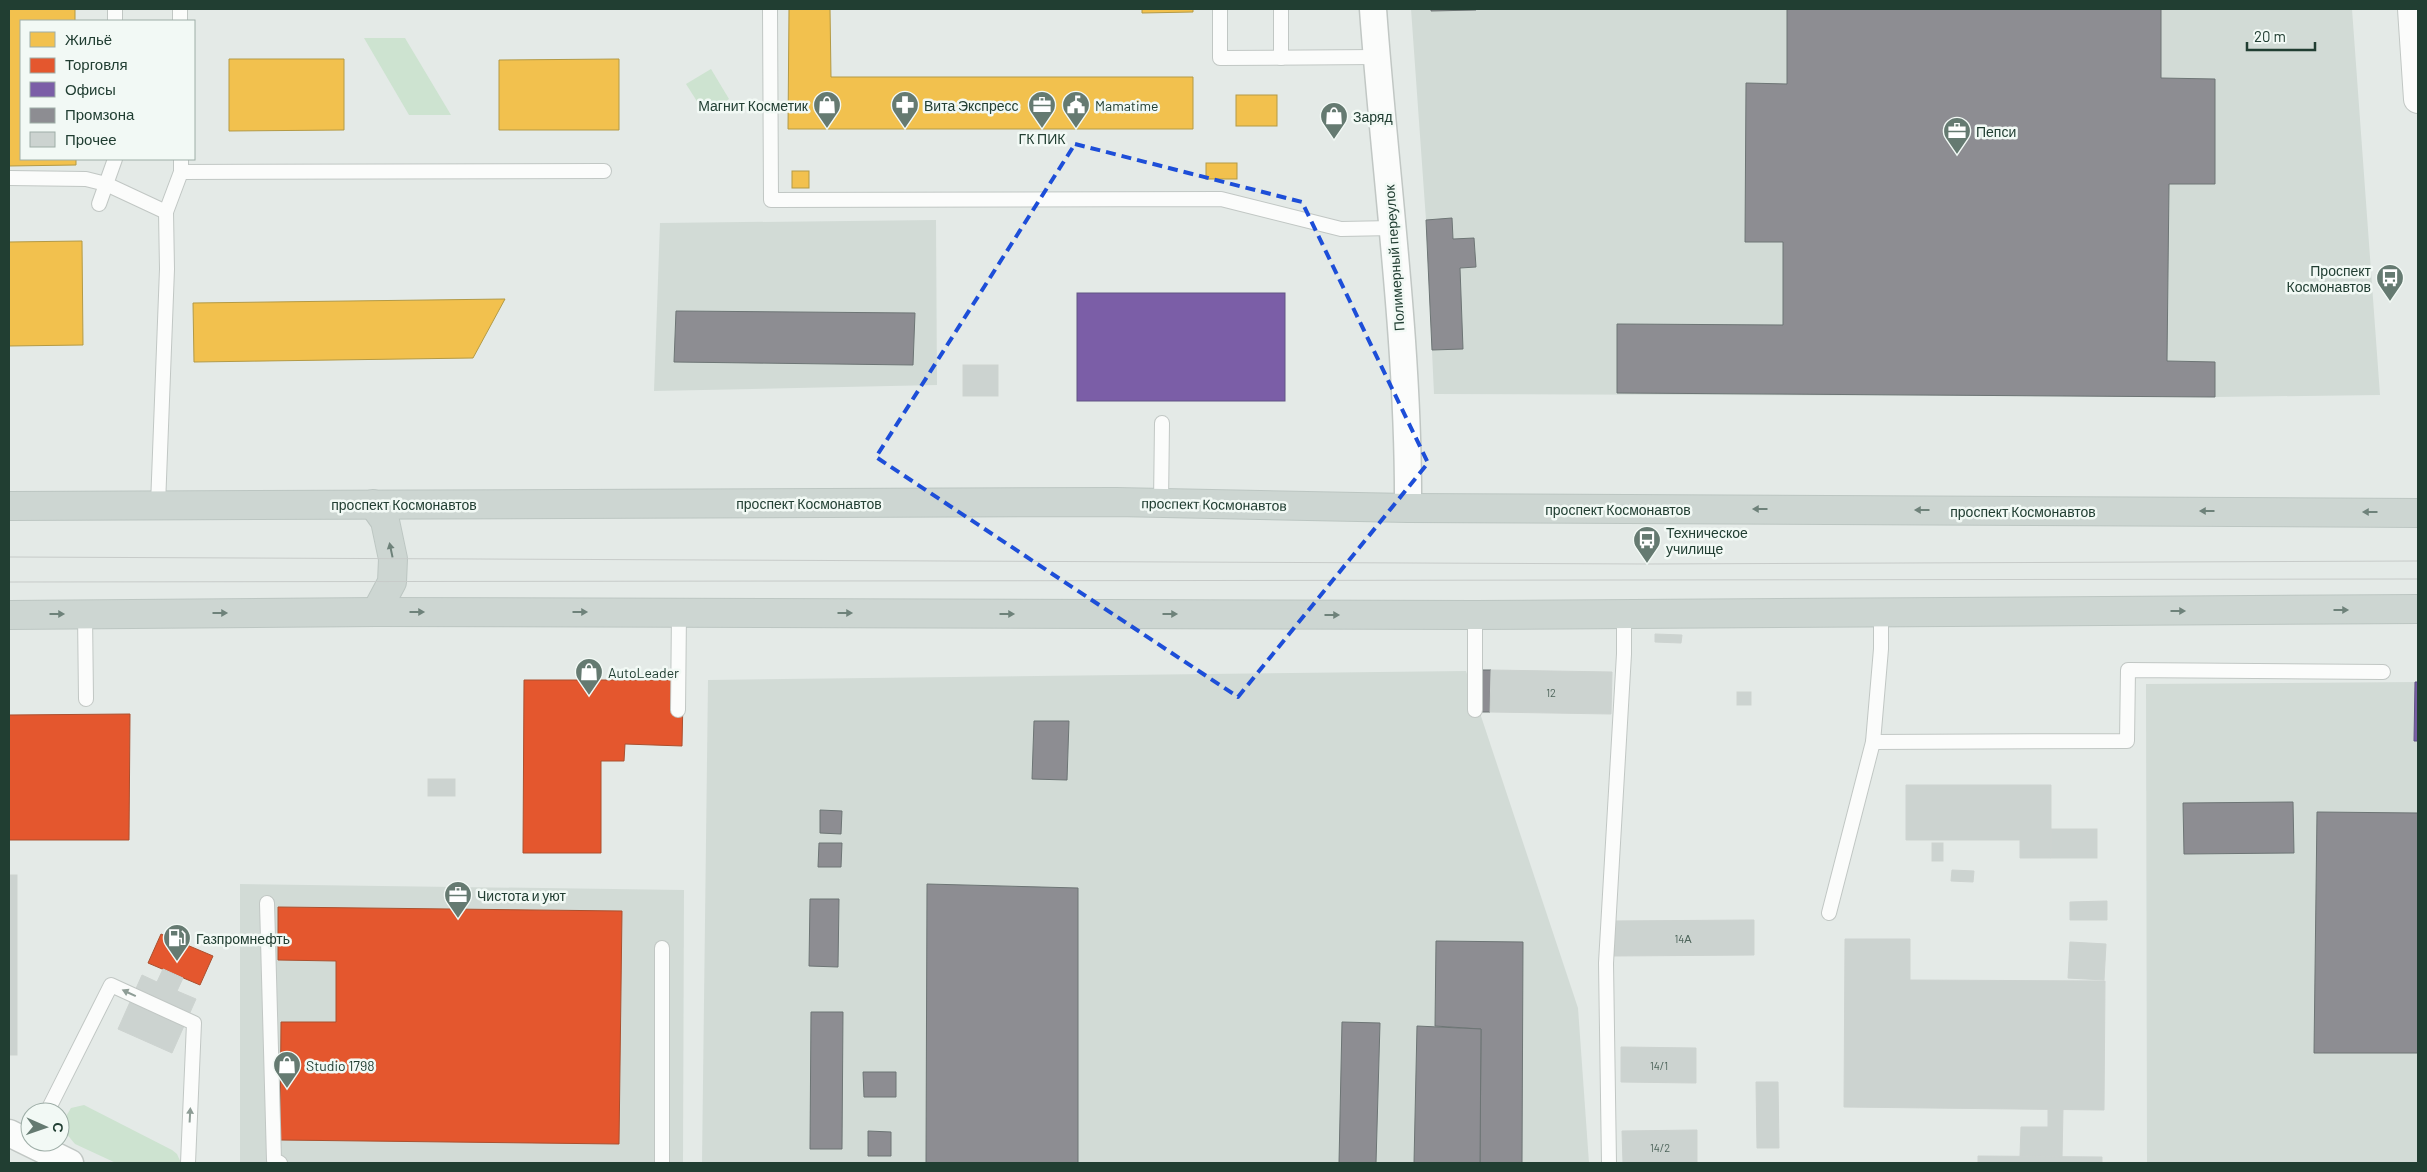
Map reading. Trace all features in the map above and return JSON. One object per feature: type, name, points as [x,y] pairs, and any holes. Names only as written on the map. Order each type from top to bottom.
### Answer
[{"type":"main road","name":"проспект Космонавтов","points":[[9,506],[1161,503],[1408,508],[2418,513]]},
{"type":"main road","points":[[373,504],[385,521],[393,559],[392,582],[376,612]]},
{"type":"main road","points":[[9,615],[376,612],[1474,615],[2418,609]]},
{"type":"street","name":"Полимерный переулок","points":[[1373,9],[1393,228],[1408,452],[1408,508]]},
{"type":"street","points":[[2412,9],[2418,99]]},
{"type":"street","points":[[48,1152],[70,1163]]},
{"type":"lane","points":[[770,9],[771,200],[1221,199],[1342,230],[1393,228]]},
{"type":"lane","points":[[1220,9],[1220,58],[1376,58]]},
{"type":"lane","points":[[1281,9],[1281,58]]},
{"type":"lane","points":[[99,204],[115,160]]},
{"type":"lane","points":[[158,505],[167,269],[166,212],[181,165],[604,171]]},
{"type":"lane","points":[[9,178],[86,179],[106,184],[166,212]]},
{"type":"lane","points":[[1161,503],[1162,423]]},
{"type":"lane","points":[[678,710],[680,613]]},
{"type":"lane","points":[[1829,913],[1873,742],[1881,649],[1881,613]]},
{"type":"lane","points":[[84,614],[86,699]]},
{"type":"lane","points":[[1609,1163],[1606,963],[1624,654],[1624,614]]},
{"type":"lane","points":[[1474,615],[1475,710]]},
{"type":"lane","points":[[1873,742],[2127,741],[2128,670],[2383,672]]},
{"type":"lane","points":[[266,903],[274,1160],[280,1163]]},
{"type":"lane","points":[[662,948],[662,1163]]},
{"type":"lane","points":[[52,1102],[111,985],[194,1023],[188,1163]]},
{"type":"highlighted area","points":[[1075,144],[1302,202],[1428,463],[1238,697],[876,457]]},
{"type":"shaded area","points":[[1411,9],[2352,9],[2380,395],[2215,397],[1434,394],[1426,220]]},
{"type":"shaded area","points":[[936,220],[937,385],[654,391],[660,223]]},
{"type":"shaded area","points":[[1466,671],[1578,1008],[1589,1163],[702,1163],[708,680]]},
{"type":"shaded area","points":[[2418,682],[2418,1163],[2147,1163],[2146,684]]},
{"type":"shaded area","points":[[240,884],[684,890],[683,1163],[240,1163]]},
{"type":"green space","points":[[364,38],[405,38],[451,115],[409,115]]},
{"type":"green space","points":[[711,69],[729,99],[705,114],[686,84]]},
{"type":"green space","points":[[84,1105],[172,1150],[177,1154],[181,1163],[116,1163],[75,1144],[70,1138],[71,1108]]},
{"type":"building: Жильё","points":[[9,9],[75,9],[75,20],[20,20],[20,160],[76,160],[76,165],[9,166]]},
{"type":"building: Жильё","points":[[789,9],[830,9],[831,77],[1193,77],[1193,129],[788,129]]},
{"type":"building: Жильё","points":[[1142,9],[1193,9],[1193,12],[1142,13]]},
{"type":"building: Жильё","points":[[229,59],[344,59],[344,130],[229,131]]},
{"type":"building: Жильё","points":[[619,59],[619,130],[499,130],[499,60]]},
{"type":"building: Жильё","points":[[1236,95],[1277,95],[1277,126],[1236,126]]},
{"type":"building: Жильё","points":[[1206,163],[1237,163],[1237,179],[1206,179]]},
{"type":"building: Жильё","points":[[792,171],[809,171],[809,188],[792,188]]},
{"type":"building: Жильё","points":[[82,241],[83,345],[9,346],[9,242]]},
{"type":"building: Жильё","points":[[505,299],[473,358],[194,362],[193,303]]},
{"type":"building: Торговля","points":[[524,680],[674,680],[683,697],[682,746],[625,744],[624,761],[601,761],[601,853],[523,853]]},
{"type":"building: Торговля","points":[[130,714],[129,840],[9,840],[9,715]]},
{"type":"building: Торговля","points":[[278,907],[622,911],[619,1144],[280,1140],[281,1022],[336,1022],[336,961],[278,960]]},
{"type":"building: Торговля","points":[[161,934],[213,956],[200,985],[148,963]]},
{"type":"building: Офисы","points":[[1077,293],[1285,293],[1285,401],[1077,401]]},
{"type":"building: Офисы","points":[[2415,682],[2418,682],[2418,741],[2414,741]]},
{"type":"building: Промзона","points":[[1431,9],[1476,9],[1476,10],[1431,11]]},
{"type":"building: Промзона","points":[[1787,9],[2161,9],[2161,78],[2215,79],[2215,184],[2169,184],[2167,361],[2215,362],[2215,397],[1617,393],[1617,324],[1783,325],[1783,242],[1745,242],[1746,83],[1787,84]]},
{"type":"building: Промзона","points":[[1452,218],[1453,239],[1474,238],[1476,267],[1460,268],[1463,349],[1432,350],[1426,220]]},
{"type":"building: Промзона","points":[[676,311],[915,313],[913,365],[674,362]]},
{"type":"building: Промзона","points":[[1481,670],[1491,670],[1490,712],[1480,712]]},
{"type":"building: Промзона","points":[[1034,721],[1069,721],[1067,780],[1032,779]]},
{"type":"building: Промзона","points":[[2293,802],[2294,853],[2184,854],[2183,803]]},
{"type":"building: Промзона","points":[[820,810],[842,811],[841,834],[820,833]]},
{"type":"building: Промзона","points":[[2317,812],[2418,813],[2418,1053],[2314,1053]]},
{"type":"building: Промзона","points":[[819,843],[842,843],[841,867],[818,867]]},
{"type":"building: Промзона","points":[[927,884],[1078,888],[1078,1163],[926,1163]]},
{"type":"building: Промзона","points":[[810,899],[839,899],[838,967],[809,966]]},
{"type":"building: Промзона","points":[[1436,941],[1523,942],[1522,1163],[1480,1163],[1481,1029],[1435,1026]]},
{"type":"building: Промзона","points":[[811,1012],[843,1012],[842,1149],[810,1149]]},
{"type":"building: Промзона","points":[[1342,1022],[1380,1023],[1376,1163],[1339,1163]]},
{"type":"building: Промзона","points":[[1417,1026],[1481,1029],[1480,1163],[1414,1163]]},
{"type":"building: Промзона","points":[[863,1072],[896,1072],[896,1097],[864,1097]]},
{"type":"building: Промзона","points":[[868,1131],[891,1132],[891,1156],[868,1156]]},
{"type":"building: Прочее","points":[[963,365],[998,365],[998,396],[963,396]]},
{"type":"building: Прочее","points":[[1655,634],[1682,635],[1681,643],[1655,642]]},
{"type":"building: Прочее","points":[[1491,670],[1612,672],[1611,714],[1490,712]]},
{"type":"building: Прочее","points":[[1737,692],[1751,692],[1751,705],[1737,705]]},
{"type":"building: Прочее","points":[[428,779],[455,779],[455,796],[428,796]]},
{"type":"building: Прочее","points":[[1906,785],[2051,785],[2051,858],[2020,858],[2020,840],[1906,840]]},
{"type":"building: Прочее","points":[[2051,829],[2097,829],[2097,858],[2051,858]]},
{"type":"building: Прочее","points":[[1932,843],[1943,843],[1943,861],[1932,861]]},
{"type":"building: Прочее","points":[[1952,870],[1974,871],[1973,882],[1951,881]]},
{"type":"building: Прочее","points":[[9,875],[17,875],[17,1055],[9,1055]]},
{"type":"building: Прочее","points":[[2107,901],[2107,920],[2070,920],[2070,902]]},
{"type":"building: Прочее","points":[[1754,920],[1754,955],[1612,956],[1612,921]]},
{"type":"building: Прочее","points":[[1845,939],[1910,939],[1910,980],[2105,981],[2104,1110],[1844,1107]]},
{"type":"building: Прочее","points":[[2070,942],[2106,944],[2104,980],[2068,978]]},
{"type":"building: Прочее","points":[[163,969],[183,978],[177,991],[196,999],[172,1053],[118,1029],[142,975],[157,982]]},
{"type":"building: Прочее","points":[[1621,1047],[1696,1048],[1696,1083],[1621,1082]]},
{"type":"building: Прочее","points":[[1756,1082],[1778,1082],[1779,1148],[1757,1148]]},
{"type":"building: Прочее","points":[[2048,1109],[2063,1109],[2062,1157],[2020,1156],[2021,1127],[2048,1127]]},
{"type":"building: Прочее","points":[[1697,1130],[1697,1163],[1623,1163],[1622,1131]]},
{"type":"building: Прочее","points":[[1978,1156],[2102,1157],[2102,1163],[1978,1163]]},
{"type":"tram line","points":[[9,557],[1647,564],[2418,561]]},
{"type":"tram line","points":[[9,582],[2418,579]]},
{"type":"place","name":"Магнит Косметик","points":[[827,129]]},
{"type":"place","name":"Вита Экспресс","points":[[905,129]]},
{"type":"place","name":"ГК ПИК","points":[[1042,129]]},
{"type":"place","name":"Mamatime","points":[[1076,129]]},
{"type":"place","name":"Заряд","points":[[1334,140]]},
{"type":"place","name":"Пепси","points":[[1957,155]]},
{"type":"place","name":"Проспект Космонавтов","points":[[2390,302]]},
{"type":"place","name":"Техническое училище","points":[[1647,564]]},
{"type":"place","name":"AutoLeader","points":[[589,696]]},
{"type":"place","name":"Чистота и уют","points":[[458,919]]},
{"type":"place","name":"Газпромнефть","points":[[177,962]]},
{"type":"place","name":"Studio 1798","points":[[287,1089]]}]
